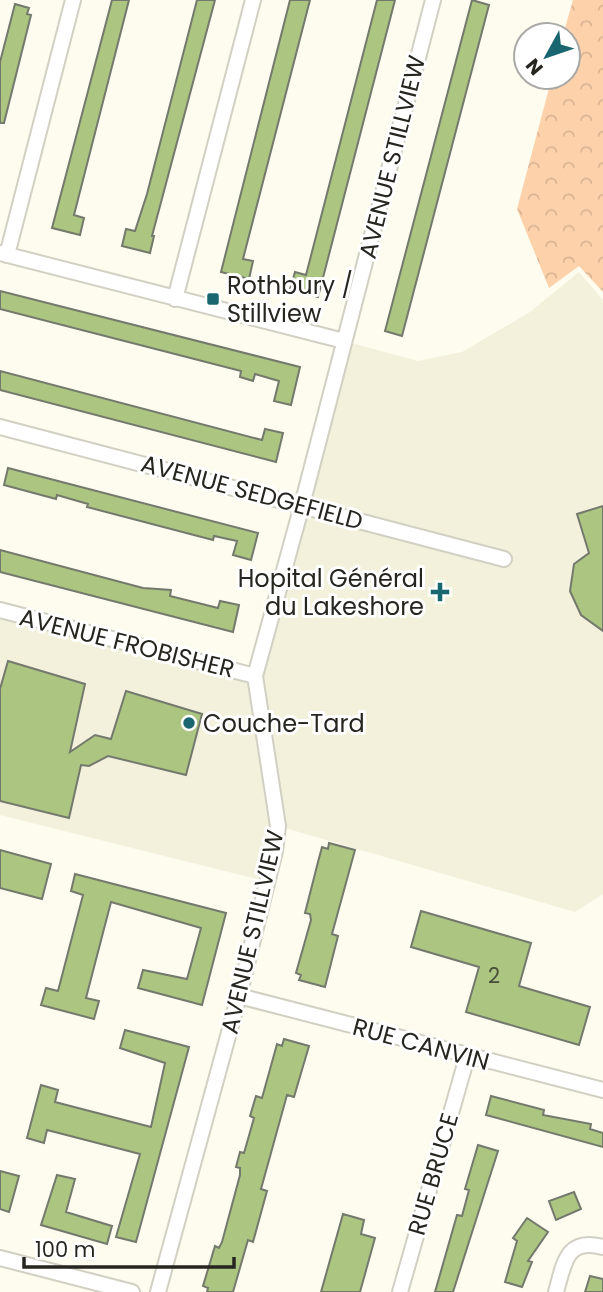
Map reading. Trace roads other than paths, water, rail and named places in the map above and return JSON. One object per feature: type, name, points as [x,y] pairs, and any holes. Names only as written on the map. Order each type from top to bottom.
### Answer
[{"type":"street","points":[[73,0],[3,254],[344,341]]},
{"type":"street","points":[[175,299],[253,0]]},
{"type":"street","name":"AVENUE STILLVIEW","points":[[158,1292],[239,996],[275,851],[278,826],[255,676],[433,0]]},
{"type":"street","name":"AVENUE SEDGEFIELD","points":[[0,427],[504,559]]},
{"type":"street","name":"AVENUE FROBISHER","points":[[0,610],[255,676]]},
{"type":"street","name":"RUE CANVIN","points":[[239,996],[603,1090]]},
{"type":"street","name":"RUE BRUCE","points":[[400,1292],[467,1057]]},
{"type":"street","points":[[556,1292],[566,1257],[576,1247],[589,1243],[603,1247]]},
{"type":"street","points":[[0,1258],[132,1292]]},
{"type":"place","name":"Rothbury / Stillview","points":[[213,299]]},
{"type":"place","name":"Hopital Général du Lakeshore","points":[[440,592]]},
{"type":"place","name":"Couche-Tard","points":[[189,723]]}]
